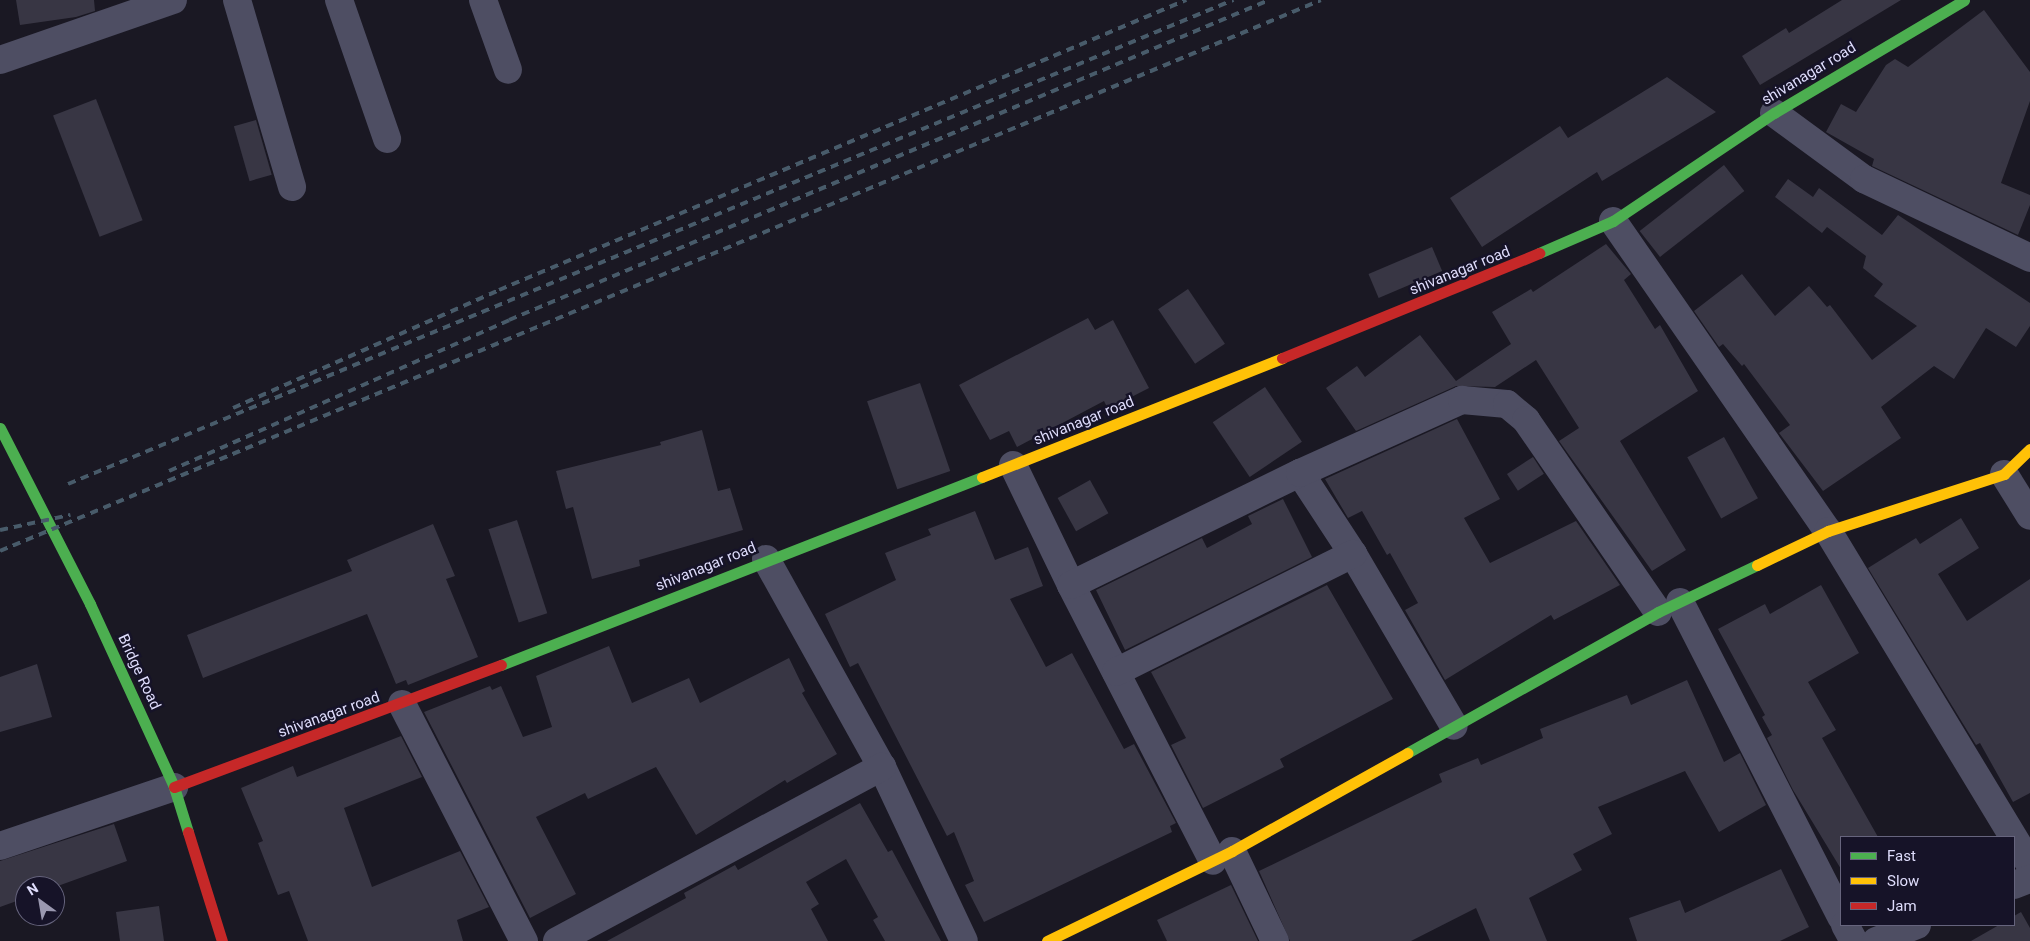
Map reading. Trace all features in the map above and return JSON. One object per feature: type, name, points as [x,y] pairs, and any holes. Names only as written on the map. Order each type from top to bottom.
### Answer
[{"type":"street","points":[[0,60],[173,0]]},
{"type":"street","points":[[237,0],[292,187]]},
{"type":"street","points":[[339,0],[387,139]]},
{"type":"street","points":[[483,0],[508,70]]},
{"type":"street","name":"shivanagar road","points":[[174,787],[402,704],[766,559],[1013,465],[1495,274],[1614,222],[1774,113],[1964,0]]},
{"type":"street","points":[[1774,113],[1864,179],[2030,258]]},
{"type":"street","points":[[1614,222],[1828,531],[2013,836]]},
{"type":"street","points":[[1071,586],[1300,473],[1462,400],[1507,404],[1526,420],[1669,607],[1840,915]]},
{"type":"street","name":"Bridge Road","points":[[0,428],[90,604],[174,787],[222,941]]},
{"type":"street","points":[[1048,941],[1222,856],[1669,607],[1828,531],[2004,474],[2030,449]]},
{"type":"street","points":[[1013,465],[1071,586],[1116,672],[1222,856],[1276,941]]},
{"type":"street","points":[[1300,473],[1353,554],[1454,726]]},
{"type":"street","points":[[2004,474],[2030,516]]},
{"type":"street","points":[[1116,672],[1353,554]]},
{"type":"street","points":[[766,559],[882,768],[964,941]]},
{"type":"street","points":[[402,704],[524,941]]},
{"type":"street","points":[[557,941],[882,768]]},
{"type":"street","points":[[0,846],[174,787]]},
{"type":"street","points":[[2015,839],[2030,864]]},
{"type":"street","points":[[2015,885],[2030,879]]},
{"type":"street","points":[[1846,926],[1854,941]]},
{"type":"street","points":[[1876,941],[1914,926]]},
{"type":"building","points":[[16,0],[94,0],[95,11],[76,17],[20,25]]},
{"type":"building","points":[[1842,0],[1901,0],[1760,85],[1742,56],[1786,28],[1789,33]]},
{"type":"building","points":[[1984,10],[2030,72],[2030,101],[2001,183],[2030,195],[2030,205],[2018,235],[1872,166],[1874,159],[1826,132],[1841,104],[1856,112],[1886,65],[1895,59],[1908,67]]},
{"type":"building","points":[[1667,77],[1716,112],[1602,181],[1597,172],[1482,247],[1450,198],[1560,126],[1568,138]]},
{"type":"building","points":[[96,99],[143,220],[100,237],[53,115]]},
{"type":"building","points":[[256,120],[272,175],[250,181],[234,126]]},
{"type":"building","points":[[1724,165],[1744,191],[1660,257],[1640,231]]},
{"type":"building","points":[[1788,179],[1813,197],[1819,188],[1882,235],[1898,215],[2030,303],[2030,326],[2016,347],[1986,328],[1954,379],[1934,366],[1881,407],[1901,438],[1823,491],[1779,433],[1790,425],[1744,364],[1742,366],[1723,344],[1719,347],[1694,311],[1742,274],[1775,316],[1809,286],[1827,307],[1830,305],[1872,360],[1917,326],[1874,296],[1883,284],[1863,268],[1866,256],[1827,227],[1822,233],[1775,197]]},
{"type":"building","points":[[1606,244],[1631,274],[1624,280],[1655,329],[1660,325],[1698,391],[1620,441],[1686,550],[1652,571],[1559,441],[1579,428],[1536,360],[1495,387],[1456,386],[1356,431],[1326,388],[1357,366],[1365,377],[1420,335],[1456,381],[1511,344],[1492,312],[1531,289],[1533,292]]},
{"type":"building","points":[[1432,247],[1442,271],[1379,298],[1368,274]]},
{"type":"building","points":[[1188,289],[1225,344],[1195,364],[1158,309]]},
{"type":"building","points":[[1088,318],[1095,330],[1113,320],[1149,388],[1108,409],[1104,401],[1017,447],[1009,431],[990,440],[959,385]]},
{"type":"building","points":[[920,383],[950,471],[897,489],[867,401]]},
{"type":"building","points":[[1265,387],[1302,442],[1250,477],[1213,422]]},
{"type":"building","points":[[1457,419],[1500,499],[1464,518],[1490,563],[1576,521],[1620,585],[1554,620],[1551,615],[1445,680],[1405,610],[1418,603],[1390,553],[1387,555],[1362,511],[1348,518],[1325,479]]},
{"type":"building","points":[[702,430],[718,491],[730,488],[743,530],[639,560],[640,566],[592,579],[573,507],[566,509],[556,471],[661,445],[660,442]]},
{"type":"building","points":[[1724,437],[1758,498],[1721,519],[1687,457]]},
{"type":"building","points":[[1533,457],[1544,474],[1518,491],[1507,474]]},
{"type":"building","points":[[1090,480],[1108,513],[1076,531],[1058,498]]},
{"type":"building","points":[[1283,499],[1312,557],[1125,650],[1096,590],[1202,538],[1207,548],[1252,524],[1248,516]]},
{"type":"building","points":[[975,511],[995,560],[1028,547],[1043,586],[1010,599],[1046,667],[1072,653],[1124,749],[1134,744],[1176,823],[1170,826],[1172,832],[984,922],[965,885],[974,881],[954,832],[947,836],[858,663],[850,667],[825,614],[896,580],[885,553],[931,535],[928,529]]},
{"type":"building","points":[[1961,518],[1979,548],[1938,574],[1967,621],[2030,579],[2030,793],[2013,802],[1980,743],[1976,745],[1868,568],[1916,538],[1920,544]]},
{"type":"building","points":[[517,520],[547,613],[519,622],[488,529]]},
{"type":"building","points":[[433,524],[455,576],[446,579],[478,657],[408,685],[406,680],[396,684],[367,614],[203,678],[187,635],[352,571],[347,560]]},
{"type":"building","points":[[1327,585],[1393,699],[1280,759],[1284,767],[1203,808],[1171,745],[1186,738],[1151,672]]},
{"type":"building","points":[[1821,585],[1859,653],[1808,682],[1836,730],[1822,738],[1877,836],[1840,836],[1840,867],[1793,790],[1767,738],[1772,735],[1762,717],[1765,715],[1718,629],[1765,604],[1770,614]]},
{"type":"building","points":[[609,646],[632,703],[689,678],[700,703],[789,658],[805,691],[802,693],[837,754],[787,783],[785,780],[696,835],[656,767],[588,799],[585,793],[536,817],[576,894],[530,918],[424,712],[490,686],[492,690],[501,686],[523,737],[552,727],[536,676]]},
{"type":"building","points":[[37,664],[52,717],[0,732],[0,677]]},
{"type":"building","points":[[1687,680],[1724,762],[1740,753],[1766,805],[1719,832],[1685,771],[1598,807],[1612,834],[1573,854],[1582,870],[1529,898],[1547,941],[1490,941],[1476,908],[1411,941],[1290,941],[1259,871],[1442,782],[1439,774],[1478,758],[1481,765],[1543,738],[1540,729],[1627,695],[1631,705]]},
{"type":"building","points":[[401,736],[422,777],[344,808],[372,887],[460,851],[489,907],[457,920],[463,941],[308,941],[289,891],[278,895],[258,843],[263,841],[241,788],[293,766],[297,777]]},
{"type":"building","points":[[860,803],[888,852],[892,850],[941,941],[885,941],[873,920],[878,917],[846,859],[806,882],[819,904],[811,909],[828,941],[607,941],[686,898],[684,893],[735,865],[738,870]]},
{"type":"building","points":[[114,824],[127,861],[65,883],[65,876],[15,876],[15,902],[0,907],[0,861]]},
{"type":"building","points":[[1781,869],[1809,927],[1780,941],[1637,941],[1629,918],[1680,900],[1685,913]]},
{"type":"building","points":[[1231,885],[1258,941],[1167,941],[1157,920]]},
{"type":"building","points":[[159,906],[164,941],[120,941],[116,912]]},
{"type":"building","points":[[2021,912],[2030,928],[2030,941],[1971,941],[1997,926],[2015,926],[2015,915]]},
{"type":"railway","points":[[233,408],[499,290],[1186,0]]},
{"type":"railway","points":[[68,484],[1233,0]]},
{"type":"railway","points":[[169,471],[509,320],[1269,0]]},
{"type":"railway","points":[[0,551],[1321,0]]},
{"type":"railway","points":[[0,530],[70,515]]},
{"type":"traffic: fast","points":[[1539,253],[1613,221],[1774,113],[1964,0]]},
{"type":"traffic: fast","points":[[0,428],[90,604],[174,787],[188,832]]},
{"type":"traffic: fast","points":[[501,665],[982,477]]},
{"type":"traffic: fast","points":[[1407,753],[1658,612],[1757,565]]},
{"type":"traffic: slow","points":[[982,477],[1282,358]]},
{"type":"traffic: slow","points":[[1757,565],[1828,531],[2004,474],[2030,449]]},
{"type":"traffic: slow","points":[[1047,941],[1232,851],[1407,753]]},
{"type":"traffic: jam","points":[[1282,358],[1539,253]]},
{"type":"traffic: jam","points":[[174,787],[501,665]]},
{"type":"traffic: jam","points":[[188,832],[222,941]]}]
